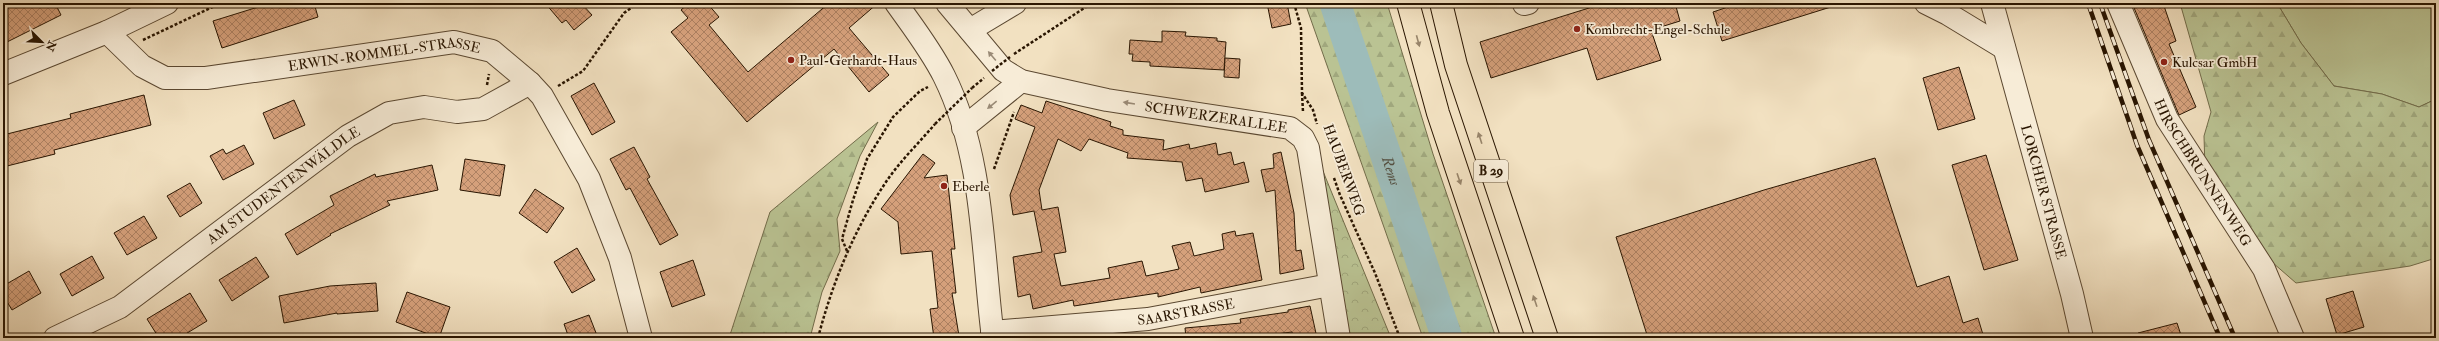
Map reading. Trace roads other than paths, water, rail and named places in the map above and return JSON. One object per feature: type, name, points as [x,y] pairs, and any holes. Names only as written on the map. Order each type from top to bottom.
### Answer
[{"type":"highway","name":"B 29","points":[[1408,3],[1438,113],[1513,338]]},
{"type":"highway","name":"B 29","points":[[1441,3],[1456,65],[1547,338]]},
{"type":"street","points":[[3,74],[107,32],[167,3]]},
{"type":"street","points":[[896,3],[926,43],[944,78],[963,128],[978,198],[992,335]]},
{"type":"street","name":"SCHWERZERALLEE","points":[[947,3],[1004,70],[1021,81],[1107,100],[1290,128],[1311,134],[1308,148],[1339,338]]},
{"type":"street","points":[[970,30],[1015,3]]},
{"type":"street","points":[[1926,3],[1948,14],[2004,48]]},
{"type":"street","name":"LORCHER STRASSE","points":[[1992,3],[2072,294],[2082,338]]},
{"type":"street","name":"HIRSCHBRUNNENWEG","points":[[2118,3],[2167,119],[2264,269],[2293,338]]},
{"type":"street","name":"ERWIN-ROMMEL-STRASSE","points":[[107,32],[142,66],[166,78],[206,78],[454,42],[492,50],[536,90],[589,179],[620,258],[641,338]]},
{"type":"street","points":[[963,128],[1021,81]]},
{"type":"street","name":"AM STUDENTENWÄLDLE","points":[[55,338],[120,308],[348,136],[389,113],[424,107],[457,112],[483,109],[536,90]]},
{"type":"street","name":"SAARSTRASSE","points":[[992,335],[1148,319],[1330,285]]},
{"type":"waterway","name":"Rems","points":[[1335,3],[1447,338]]},
{"type":"railway","points":[[2088,3],[2137,145],[2220,338]]},
{"type":"railway","points":[[2100,3],[2149,140],[2235,338]]},
{"type":"place","name":"Kombrecht-Engel-Schule","points":[[1577,29]]},
{"type":"place","name":"Paul-Gerhardt-Haus","points":[[791,60]]},
{"type":"place","name":"Kulcsar GmbH","points":[[2164,62]]},
{"type":"place","name":"Eberle","points":[[944,186]]}]
